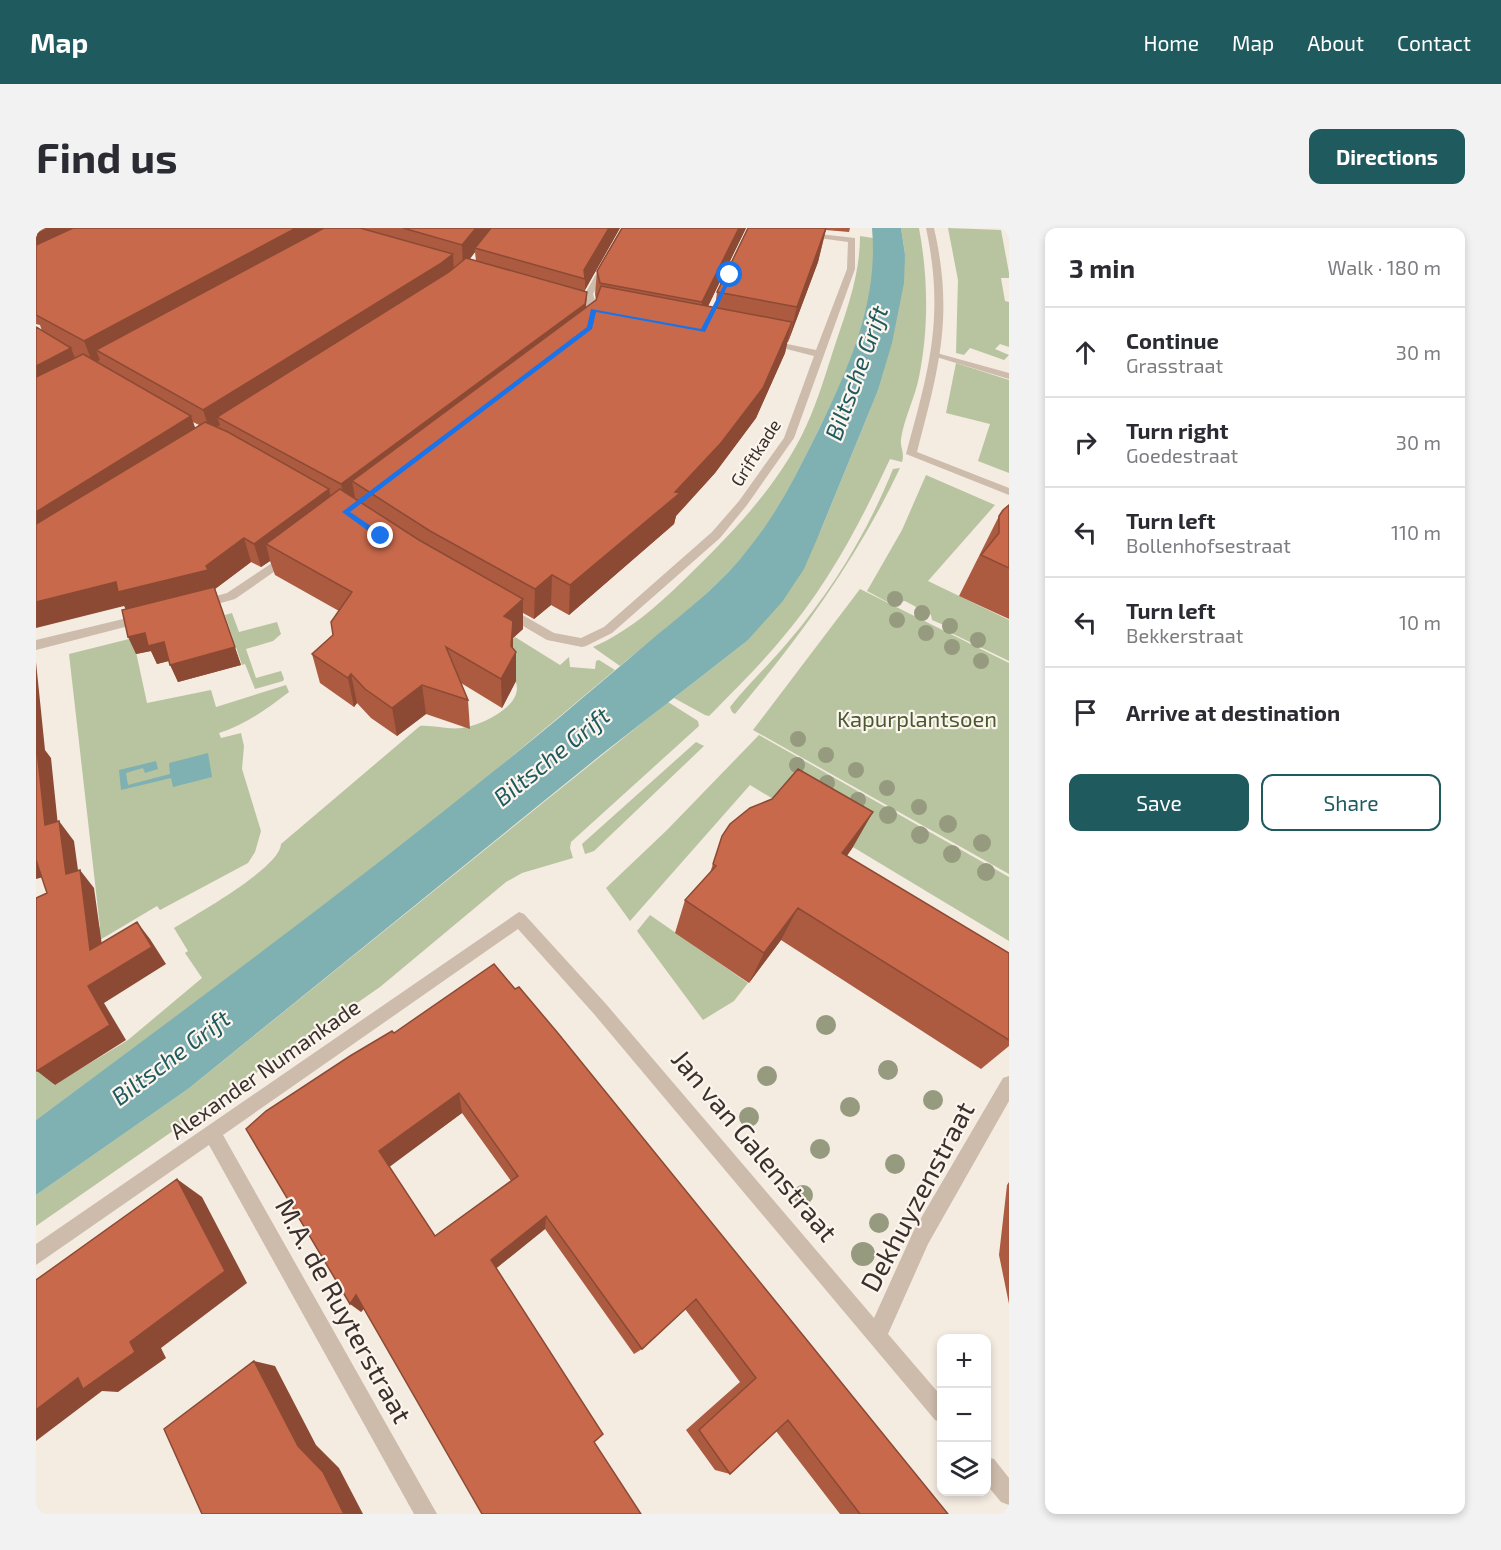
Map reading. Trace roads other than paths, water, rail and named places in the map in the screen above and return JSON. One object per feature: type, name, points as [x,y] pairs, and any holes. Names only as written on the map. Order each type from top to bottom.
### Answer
[{"type":"street","points":[[930,228],[936,254],[939,299],[936,354],[911,454],[1009,492]]},
{"type":"street","name":"Griftkade","points":[[497,605],[551,637],[582,643],[608,630],[679,570],[716,535],[743,503],[789,438],[851,269],[852,240],[792,232]]},
{"type":"street","points":[[580,334],[590,327],[589,294],[610,256]]},
{"type":"street","points":[[589,309],[604,312]]},
{"type":"street","points":[[757,341],[821,354]]},
{"type":"street","points":[[936,354],[1009,376]]},
{"type":"street","points":[[187,608],[231,596],[300,546]]},
{"type":"street","points":[[36,645],[153,616]]},
{"type":"street","name":"Alexander Numankade","points":[[36,1255],[519,919]]},
{"type":"street","name":"Jan van Galenstraat","points":[[519,919],[600,1009],[937,1407]]},
{"type":"street","name":"Dekhuyzenstraat","points":[[877,1335],[921,1237],[1009,1084]]},
{"type":"street","name":"M.A. de Ruyterstraat","points":[[213,1134],[426,1514]]},
{"type":"street","points":[[991,1472],[1009,1494]]},
{"type":"water","name":"Biltsche Grift","points":[[872,228],[901,228],[905,254],[904,283],[892,343],[877,393],[820,532],[804,569],[782,602],[747,641],[602,754],[188,1089],[36,1195],[36,1120],[235,972],[431,821],[694,605],[739,560],[768,522],[800,467],[849,363],[871,284]]},
{"type":"water","points":[[208,753],[212,777],[173,787],[171,778],[121,790],[119,770],[156,761],[158,769],[145,773],[143,768],[126,773],[128,785],[170,774],[169,763]]},
{"type":"park label","name":"Kapurplantsoen","points":[[917,719]]}]
